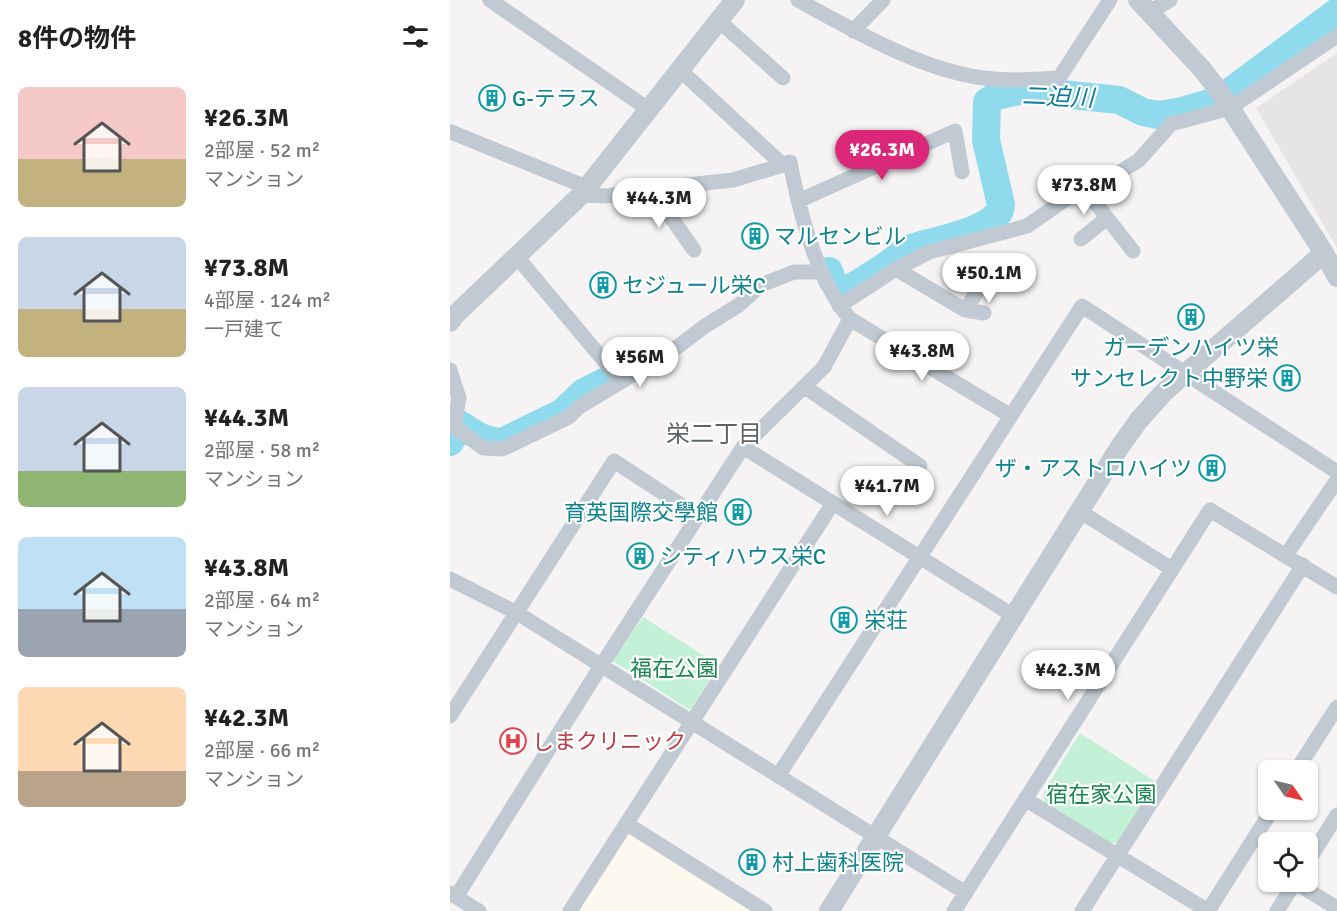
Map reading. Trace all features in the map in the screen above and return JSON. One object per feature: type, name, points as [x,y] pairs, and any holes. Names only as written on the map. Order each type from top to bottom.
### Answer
[{"type":"street","points":[[490,0],[648,109]]},
{"type":"street","points":[[450,322],[583,191],[735,0]]},
{"type":"street","points":[[798,0],[853,31],[939,69],[993,79],[1059,78],[1110,0]]},
{"type":"street","points":[[853,31],[883,0]]},
{"type":"street","points":[[1170,0],[1144,6],[1202,69],[1225,101],[1337,277]]},
{"type":"street","points":[[719,21],[783,78]]},
{"type":"street","points":[[839,306],[896,269],[929,252],[1027,226],[1083,187],[1109,179],[1139,160],[1171,124],[1225,101],[1337,36]]},
{"type":"street","points":[[679,69],[783,165]]},
{"type":"street","points":[[798,201],[955,131],[962,172]]},
{"type":"street","points":[[450,133],[583,191],[607,196],[734,180],[790,162],[798,201],[822,272],[839,306],[850,320],[1011,416]]},
{"type":"street","points":[[1083,187],[1133,251]]},
{"type":"street","points":[[651,189],[694,250]]},
{"type":"street","points":[[1081,239],[1107,218]]},
{"type":"street","points":[[829,911],[1079,511],[1139,420],[1164,392],[1324,254]]},
{"type":"street","points":[[517,257],[621,381]]},
{"type":"street","points":[[896,269],[965,310],[984,313]]},
{"type":"street","points":[[450,370],[459,398],[459,430],[483,448],[502,449],[569,417],[579,407],[672,351],[705,326],[739,305],[761,285],[794,272],[822,272]]},
{"type":"street","points":[[965,310],[985,280]]},
{"type":"street","points":[[778,776],[1082,306],[1337,472]]},
{"type":"street","points":[[478,911],[453,895],[743,447],[824,368],[850,320]]},
{"type":"street","points":[[805,387],[920,466]]},
{"type":"street","points":[[743,447],[1014,616]]},
{"type":"street","points":[[450,716],[614,462],[698,516]]},
{"type":"street","points":[[1286,555],[1332,498],[1337,480]]},
{"type":"street","points":[[570,911],[833,503]]},
{"type":"street","points":[[954,911],[1210,510],[1337,587]]},
{"type":"street","points":[[1079,511],[1172,569]]},
{"type":"street","points":[[1082,911],[1303,566]]},
{"type":"street","points":[[450,579],[517,613],[966,892]]},
{"type":"street","points":[[1303,760],[1337,707]]},
{"type":"street","points":[[1025,799],[1208,911],[1266,820]]},
{"type":"street","points":[[1318,845],[1337,814]]},
{"type":"street","points":[[627,824],[765,911]]},
{"type":"street","points":[[1276,911],[1288,892]]},
{"type":"street","points":[[1311,892],[1334,906]]},
{"type":"shaded area","points":[[1337,53],[1337,248],[1256,108]]},
{"type":"shaded area","points":[[627,832],[752,911],[577,911]]},
{"type":"green space","name":"福在公園","points":[[643,617],[719,665],[690,710],[613,661]]},
{"type":"green space","name":"宿在家公園","points":[[1080,733],[1156,782],[1119,842],[1106,844],[1045,806],[1043,793]]},
{"type":"waterway","name":"二迫川","points":[[829,271],[832,280],[839,288],[848,289],[908,249],[965,233],[990,221],[998,213],[1001,205],[986,140],[987,102],[996,96],[1023,90],[1119,100],[1143,112],[1158,115],[1182,111],[1213,102],[1231,91],[1337,12]]},
{"type":"waterway","name":"二迫川","points":[[450,442],[461,425],[485,439],[502,442],[563,412],[584,392],[608,380]]},
{"type":"place","name":"G-テラス","points":[[492,98]]},
{"type":"place","name":"マルセンビル","points":[[755,236]]},
{"type":"place","name":"セジュール栄C","points":[[603,285]]},
{"type":"place","name":"ガーデンハイツ栄","points":[[1191,317]]},
{"type":"place","name":"サンセレクト中野栄","points":[[1287,378]]},
{"type":"place","name":"ザ・アストロハイツ","points":[[1212,468]]},
{"type":"place","name":"育英国際交學館","points":[[738,512]]},
{"type":"place","name":"シティハウス栄C","points":[[640,556]]},
{"type":"place","name":"栄荘","points":[[844,620]]},
{"type":"place","name":"しまクリニック","points":[[513,741]]},
{"type":"place","name":"村上歯科医院","points":[[752,862]]},
{"type":"district","name":"栄二丁目","points":[[714,434]]}]
